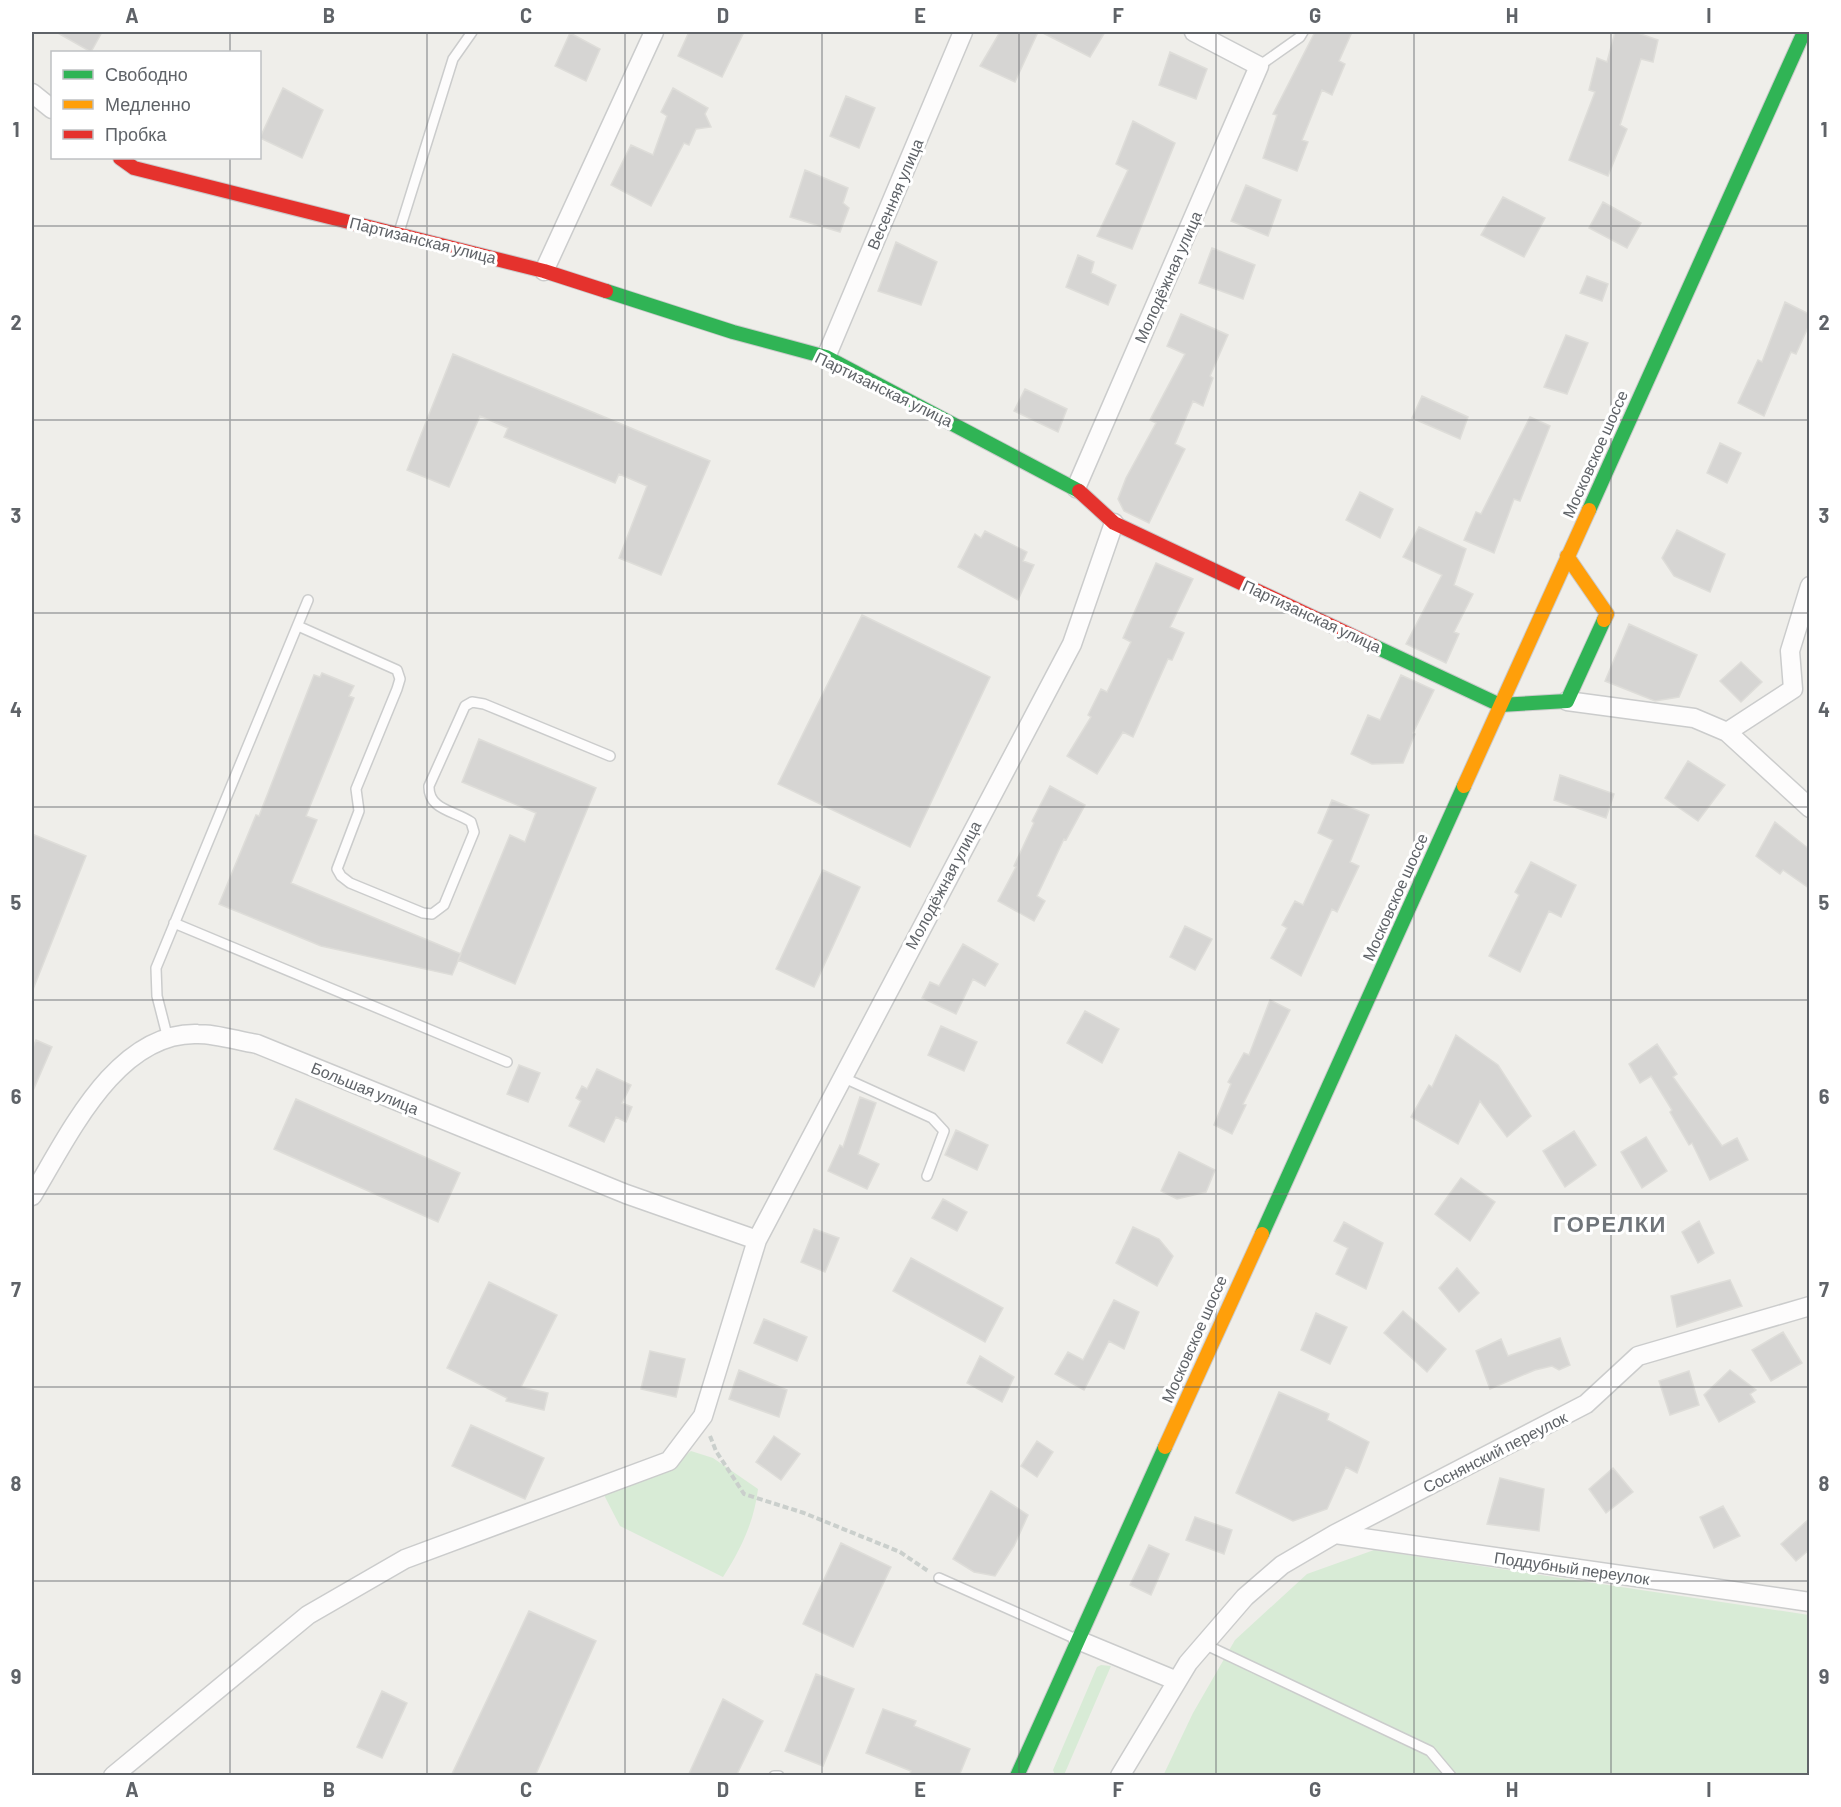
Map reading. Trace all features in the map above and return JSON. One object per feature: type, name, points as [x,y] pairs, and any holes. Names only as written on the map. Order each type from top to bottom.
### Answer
[{"type":"main road","name":"Московское шоссе","points":[[1017,1776],[1804,32]]},
{"type":"main road","name":"Партизанская улица","points":[[121,159],[134,168],[544,271],[733,332],[826,357],[1076,488],[1114,523],[1500,705]]},
{"type":"main road","points":[[1500,705],[1567,701],[1607,614],[1568,556]]},
{"type":"street","name":"Весенняя улица","points":[[826,357],[963,32]]},
{"type":"street","points":[[1194,32],[1260,66]]},
{"type":"street","points":[[544,271],[650,34]]},
{"type":"street","name":"Молодёжная улица","points":[[1076,488],[1260,66]]},
{"type":"street","points":[[32,93],[51,108]]},
{"type":"street","name":"Молодёжная улица","points":[[703,1416],[757,1240],[1072,644],[1114,523]]},
{"type":"street","points":[[1727,732],[1801,691],[1790,651],[1809,586]]},
{"type":"street","points":[[1567,701],[1694,718],[1727,732],[1809,808]]},
{"type":"street","name":"Большая улица","points":[[32,1196],[82,1115],[114,1071],[158,1041],[197,1034],[257,1044],[626,1194],[757,1240]]},
{"type":"street","name":"Соснянский переулок","points":[[1120,1776],[1177,1681],[1204,1644],[1245,1597],[1282,1565],[1335,1534],[1587,1404],[1638,1356],[1809,1306]]},
{"type":"street","points":[[113,1776],[308,1616],[405,1559],[669,1461],[703,1416]]},
{"type":"street","name":"Поддубный переулок","points":[[1335,1534],[1809,1602]]},
{"type":"street","points":[[1078,1640],[1177,1681]]},
{"type":"lane","points":[[398,234],[453,59],[472,32]]},
{"type":"lane","points":[[1260,66],[1300,37],[1303,32]]},
{"type":"lane","points":[[168,1039],[157,996],[156,968],[308,600]]},
{"type":"lane","points":[[298,626],[388,664],[397,670],[400,679],[356,789],[359,811],[337,869],[341,876],[361,887],[423,913],[432,914],[444,905],[474,831],[471,822],[464,816],[433,802],[429,794],[429,786],[460,712],[472,702],[484,704],[610,756]]},
{"type":"lane","points":[[174,923],[507,1062]]},
{"type":"lane","points":[[842,1077],[932,1118],[944,1131],[927,1176]]},
{"type":"lane","points":[[939,1578],[1078,1640]]},
{"type":"lane","points":[[1204,1644],[1430,1751],[1451,1776]]},
{"type":"lane","points":[[774,1776],[779,1776]]},
{"type":"path","points":[[703,1416],[716,1451],[744,1494],[804,1513],[900,1552],[939,1578]]},
{"type":"green space","points":[[691,1451],[713,1458],[758,1489],[746,1535],[723,1577],[620,1526],[604,1495],[670,1468]]},
{"type":"green space","points":[[1374,1550],[1809,1615],[1809,1775],[1163,1776],[1193,1713],[1235,1640],[1307,1574]]},
{"type":"green space","points":[[1111,1666],[1064,1775],[1055,1775],[1053,1770],[1097,1667]]},
{"type":"building","points":[[56,32],[102,32],[92,51]]},
{"type":"building","points":[[689,32],[744,32],[722,77],[678,56]]},
{"type":"building","points":[[1000,32],[1038,32],[1015,82],[980,66]]},
{"type":"building","points":[[1041,32],[1105,32],[1090,57]]},
{"type":"building","points":[[1315,32],[1352,32],[1339,61],[1345,64],[1332,95],[1322,90],[1302,140],[1308,142],[1297,171],[1263,158],[1277,115],[1273,114]]},
{"type":"building","points":[[1615,32],[1635,32],[1658,40],[1653,62],[1641,59],[1620,125],[1627,129],[1608,176],[1569,160],[1595,92],[1589,90],[1597,58],[1607,62]]},
{"type":"building","points":[[570,33],[600,49],[586,81],[555,66]]},
{"type":"building","points":[[1170,52],[1207,69],[1196,99],[1159,85]]},
{"type":"building","points":[[283,88],[323,110],[302,158],[261,138]]},
{"type":"building","points":[[673,88],[708,108],[705,114],[711,127],[696,129],[689,145],[684,143],[651,206],[611,185],[631,145],[653,155],[667,116],[661,112]]},
{"type":"building","points":[[846,96],[875,108],[859,148],[830,136]]},
{"type":"building","points":[[1133,121],[1175,143],[1132,249],[1097,236],[1128,170],[1116,164]]},
{"type":"building","points":[[805,170],[848,188],[843,203],[849,208],[840,232],[790,217]]},
{"type":"building","points":[[1246,185],[1281,200],[1268,236],[1231,221]]},
{"type":"building","points":[[1503,197],[1545,218],[1524,257],[1481,235]]},
{"type":"building","points":[[1603,202],[1641,223],[1627,248],[1589,228]]},
{"type":"building","points":[[896,242],[937,262],[921,305],[878,291]]},
{"type":"building","points":[[1212,248],[1255,265],[1243,299],[1199,283]]},
{"type":"building","points":[[1078,255],[1094,262],[1091,273],[1116,285],[1108,305],[1066,287]]},
{"type":"building","points":[[1587,276],[1608,284],[1602,301],[1580,293]]},
{"type":"building","points":[[1785,302],[1809,314],[1809,325],[1796,354],[1791,352],[1764,416],[1738,403],[1758,360],[1762,362]]},
{"type":"building","points":[[1181,314],[1228,335],[1210,376],[1213,378],[1203,406],[1193,401],[1175,444],[1185,449],[1149,523],[1124,511],[1118,499],[1126,478],[1156,423],[1150,420],[1185,354],[1167,346]]},
{"type":"building","points":[[1566,335],[1588,343],[1567,394],[1544,387]]},
{"type":"building","points":[[453,354],[710,461],[661,575],[619,558],[647,486],[619,474],[615,483],[504,437],[508,428],[480,416],[449,487],[407,470]]},
{"type":"building","points":[[1025,389],[1067,409],[1058,432],[1014,411]]},
{"type":"building","points":[[1422,396],[1468,417],[1460,439],[1412,418]]},
{"type":"building","points":[[1530,417],[1550,426],[1520,501],[1514,499],[1494,553],[1464,540],[1476,512],[1481,514]]},
{"type":"building","points":[[1720,443],[1741,453],[1727,483],[1707,473]]},
{"type":"building","points":[[1360,492],[1393,509],[1380,538],[1346,520]]},
{"type":"building","points":[[1419,527],[1466,549],[1454,585],[1473,594],[1454,632],[1459,634],[1446,663],[1406,644],[1442,575],[1403,557]]},
{"type":"building","points":[[1677,530],[1725,554],[1710,592],[1674,576],[1662,558]]},
{"type":"building","points":[[985,531],[1027,552],[1023,561],[1034,565],[1018,600],[958,567],[975,534],[981,538]]},
{"type":"building","points":[[1156,563],[1193,579],[1170,627],[1184,633],[1172,660],[1168,659],[1133,737],[1123,732],[1097,774],[1067,756],[1091,717],[1088,715],[1101,689],[1107,692],[1131,642],[1123,638]]},
{"type":"building","points":[[862,615],[990,677],[910,847],[778,784]]},
{"type":"building","points":[[1629,624],[1697,655],[1679,697],[1655,701],[1605,681]]},
{"type":"building","points":[[1741,662],[1762,682],[1741,702],[1720,681]]},
{"type":"building","points":[[322,673],[354,686],[349,696],[354,698],[306,816],[317,820],[291,883],[461,954],[452,975],[321,946],[219,904],[256,815],[259,816],[314,675],[320,677]]},
{"type":"building","points":[[1401,675],[1434,690],[1413,733],[1415,734],[1403,763],[1372,764],[1351,754],[1368,715],[1380,720]]},
{"type":"building","points":[[479,739],[596,788],[515,984],[458,960],[510,835],[525,842],[536,813],[462,782]]},
{"type":"building","points":[[1688,761],[1725,785],[1698,821],[1665,798]]},
{"type":"building","points":[[1560,775],[1614,794],[1606,818],[1554,800]]},
{"type":"building","points":[[1050,786],[1085,805],[1066,840],[1064,839],[1037,896],[1045,901],[1034,921],[998,901],[1016,867],[1014,866],[1034,823],[1032,821]]},
{"type":"building","points":[[1332,800],[1369,815],[1350,862],[1359,866],[1337,912],[1332,909],[1301,976],[1271,958],[1287,928],[1282,925],[1295,901],[1303,905],[1333,840],[1318,833]]},
{"type":"building","points":[[1775,822],[1809,849],[1809,888],[1783,870],[1780,874],[1756,856]]},
{"type":"building","points":[[32,834],[86,856],[32,992]]},
{"type":"building","points":[[1531,862],[1576,885],[1561,917],[1549,911],[1520,972],[1489,956],[1519,895],[1515,892]]},
{"type":"building","points":[[823,870],[860,887],[814,987],[776,969]]},
{"type":"building","points":[[1185,926],[1212,939],[1195,970],[1170,957]]},
{"type":"building","points":[[963,944],[998,964],[985,986],[973,979],[956,1014],[922,998],[930,982],[939,986]]},
{"type":"building","points":[[1270,1000],[1290,1010],[1243,1104],[1246,1105],[1232,1134],[1214,1125],[1231,1084],[1228,1082],[1244,1053],[1249,1055]]},
{"type":"building","points":[[1085,1011],[1119,1029],[1102,1063],[1067,1043]]},
{"type":"building","points":[[941,1026],[977,1042],[964,1071],[928,1055]]},
{"type":"building","points":[[1456,1035],[1498,1065],[1531,1116],[1507,1137],[1480,1101],[1458,1144],[1411,1117],[1429,1085],[1432,1087]]},
{"type":"building","points":[[36,1040],[52,1047],[32,1093],[32,1050]]},
{"type":"building","points":[[1657,1044],[1677,1074],[1673,1077],[1722,1146],[1737,1138],[1748,1160],[1710,1180],[1692,1143],[1689,1145],[1670,1112],[1672,1110],[1651,1076],[1640,1083],[1629,1064]]},
{"type":"building","points":[[519,1065],[540,1073],[528,1102],[507,1094]]},
{"type":"building","points":[[597,1069],[631,1085],[622,1103],[632,1107],[626,1122],[616,1117],[604,1142],[569,1126],[581,1101],[576,1098],[582,1086],[587,1089]]},
{"type":"building","points":[[860,1097],[876,1103],[858,1154],[879,1164],[867,1189],[828,1171],[840,1145],[843,1147]]},
{"type":"building","points":[[296,1099],[460,1173],[438,1222],[274,1149]]},
{"type":"building","points":[[956,1130],[988,1145],[977,1170],[945,1155]]},
{"type":"building","points":[[1574,1131],[1596,1165],[1565,1187],[1543,1151]]},
{"type":"building","points":[[1646,1137],[1667,1171],[1642,1188],[1621,1152]]},
{"type":"building","points":[[1179,1152],[1215,1170],[1206,1192],[1177,1199],[1161,1191]]},
{"type":"building","points":[[1461,1178],[1495,1202],[1470,1241],[1435,1214]]},
{"type":"building","points":[[943,1199],[967,1212],[957,1231],[932,1218]]},
{"type":"building","points":[[1699,1221],[1714,1253],[1698,1263],[1682,1232]]},
{"type":"building","points":[[1344,1222],[1383,1243],[1366,1289],[1336,1274],[1348,1248],[1334,1241]]},
{"type":"building","points":[[1133,1227],[1159,1239],[1173,1256],[1157,1286],[1116,1263]]},
{"type":"building","points":[[814,1229],[839,1238],[825,1272],[801,1262]]},
{"type":"building","points":[[911,1258],[1003,1308],[985,1342],[893,1291]]},
{"type":"building","points":[[1457,1268],[1479,1293],[1459,1312],[1439,1288]]},
{"type":"building","points":[[1730,1280],[1742,1306],[1677,1327],[1671,1296]]},
{"type":"building","points":[[489,1282],[557,1315],[521,1387],[548,1393],[544,1410],[506,1401],[507,1398],[447,1368]]},
{"type":"building","points":[[1114,1300],[1139,1312],[1124,1349],[1109,1341],[1084,1390],[1055,1374],[1068,1352],[1083,1360]]},
{"type":"building","points":[[1403,1311],[1446,1349],[1427,1372],[1384,1333]]},
{"type":"building","points":[[1316,1313],[1347,1327],[1330,1364],[1301,1350]]},
{"type":"building","points":[[764,1319],[807,1337],[797,1361],[754,1343]]},
{"type":"building","points":[[1783,1332],[1802,1363],[1771,1381],[1752,1350]]},
{"type":"building","points":[[1560,1338],[1570,1365],[1559,1370],[1552,1366],[1535,1370],[1490,1389],[1476,1351],[1501,1339],[1508,1356]]},
{"type":"building","points":[[650,1351],[685,1359],[676,1397],[641,1389]]},
{"type":"building","points":[[980,1356],[1014,1377],[1002,1402],[967,1383]]},
{"type":"building","points":[[739,1370],[787,1390],[779,1417],[729,1399]]},
{"type":"building","points":[[1730,1370],[1756,1390],[1750,1394],[1755,1402],[1719,1422],[1704,1395]]},
{"type":"building","points":[[1689,1371],[1699,1405],[1670,1415],[1659,1381]]},
{"type":"building","points":[[1279,1392],[1329,1414],[1327,1420],[1369,1442],[1357,1473],[1346,1467],[1327,1509],[1293,1521],[1236,1493]]},
{"type":"building","points":[[471,1425],[544,1458],[525,1499],[452,1466]]},
{"type":"building","points":[[774,1436],[800,1454],[781,1480],[756,1462]]},
{"type":"building","points":[[1037,1441],[1053,1452],[1037,1477],[1021,1466]]},
{"type":"building","points":[[1613,1468],[1633,1492],[1606,1513],[1589,1489]]},
{"type":"building","points":[[1500,1478],[1544,1489],[1539,1531],[1487,1524]]},
{"type":"building","points":[[991,1491],[1028,1515],[1014,1546],[995,1576],[974,1572],[953,1559]]},
{"type":"building","points":[[1723,1506],[1740,1536],[1714,1548],[1700,1517]]},
{"type":"building","points":[[1195,1517],[1232,1530],[1224,1554],[1186,1540]]},
{"type":"building","points":[[1809,1519],[1809,1550],[1796,1561],[1781,1544]]},
{"type":"building","points":[[841,1543],[891,1567],[853,1647],[803,1624]]},
{"type":"building","points":[[1149,1545],[1169,1554],[1151,1595],[1130,1585]]},
{"type":"building","points":[[529,1611],[596,1641],[535,1776],[451,1776]]},
{"type":"building","points":[[816,1674],[854,1689],[823,1766],[785,1751]]},
{"type":"building","points":[[382,1691],[407,1703],[382,1758],[357,1747]]},
{"type":"building","points":[[723,1699],[763,1721],[736,1776],[688,1776]]},
{"type":"building","points":[[883,1709],[916,1721],[914,1726],[970,1749],[959,1776],[909,1776],[911,1771],[866,1753]]},
{"type":"traffic: fast","points":[[1589,510],[1804,32]]},
{"type":"traffic: fast","points":[[606,291],[733,332],[826,357],[1079,491]]},
{"type":"traffic: fast","points":[[1374,646],[1500,705],[1567,701],[1604,620]]},
{"type":"traffic: fast","points":[[1262,1234],[1464,786]]},
{"type":"traffic: fast","points":[[1017,1776],[1165,1447]]},
{"type":"traffic: slow","points":[[1464,786],[1589,510]]},
{"type":"traffic: slow","points":[[1567,556],[1607,614],[1604,620]]},
{"type":"traffic: slow","points":[[1165,1447],[1262,1234]]},
{"type":"traffic: jam","points":[[121,159],[134,168],[544,271],[606,291]]},
{"type":"traffic: jam","points":[[1079,491],[1114,523],[1374,646]]},
{"type":"district","name":"ГОРЕЛКИ","points":[[1610,1224]]}]
